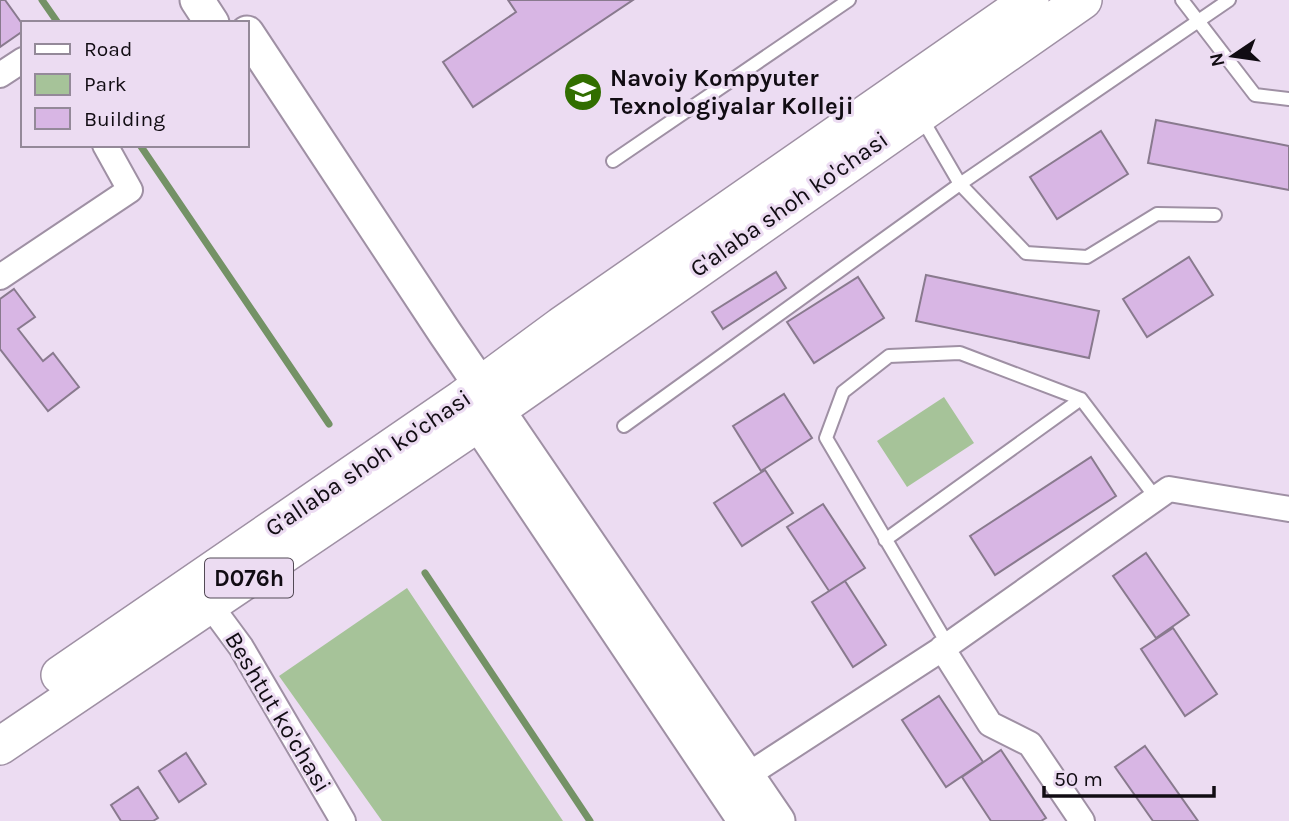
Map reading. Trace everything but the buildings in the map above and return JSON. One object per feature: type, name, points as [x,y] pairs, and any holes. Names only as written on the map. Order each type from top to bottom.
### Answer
[{"type":"main road","points":[[197,0],[211,21]]},
{"type":"main road","points":[[225,0],[239,21]]},
{"type":"main road","name":"G'alaba shoh ko'chasi","points":[[561,326],[1030,0]]},
{"type":"main road","name":"G'alaba shoh ko'chasi","points":[[480,404],[919,113],[1083,0]]},
{"type":"main road","points":[[248,35],[480,404]]},
{"type":"main road","points":[[248,74],[480,404],[736,783],[778,821]]},
{"type":"main road","name":"G'allaba shoh ko'chasi","points":[[0,746],[209,605],[480,404],[561,326]]},
{"type":"main road","name":"G'allaba shoh ko'chasi","points":[[0,717],[480,404]]},
{"type":"main road","points":[[736,783],[745,821]]},
{"type":"street","points":[[0,75],[21,61]]},
{"type":"street","points":[[0,277],[130,190],[106,147]]},
{"type":"street","points":[[736,783],[945,647],[1169,489],[1289,509]]},
{"type":"street","name":"Beshtut ko'chasi","points":[[209,605],[241,647],[343,821]]},
{"type":"street","points":[[945,647],[990,724],[1030,744],[1083,821]]},
{"type":"lane","points":[[613,161],[849,0]]},
{"type":"lane","points":[[1182,0],[1255,95],[1289,99]]},
{"type":"lane","points":[[624,426],[960,184],[1228,0]]},
{"type":"lane","points":[[919,113],[960,184],[1026,253],[1087,257],[1157,214],[1215,215]]},
{"type":"lane","points":[[945,647],[826,438],[843,392],[889,356],[960,353],[1081,399],[1156,498]]},
{"type":"lane","points":[[886,540],[1081,399]]},
{"type":"green space","points":[[944,397],[974,443],[907,487],[877,441]]},
{"type":"green space","points":[[407,588],[563,821],[382,821],[279,676]]},
{"type":"waterway","points":[[42,0],[57,21]]},
{"type":"waterway","points":[[141,147],[329,424]]},
{"type":"waterway","points":[[425,573],[590,821]]},
{"type":"place","name":"Navoiy Kompyuter Texnologiyalar Kolleji","points":[[583,92]]}]
